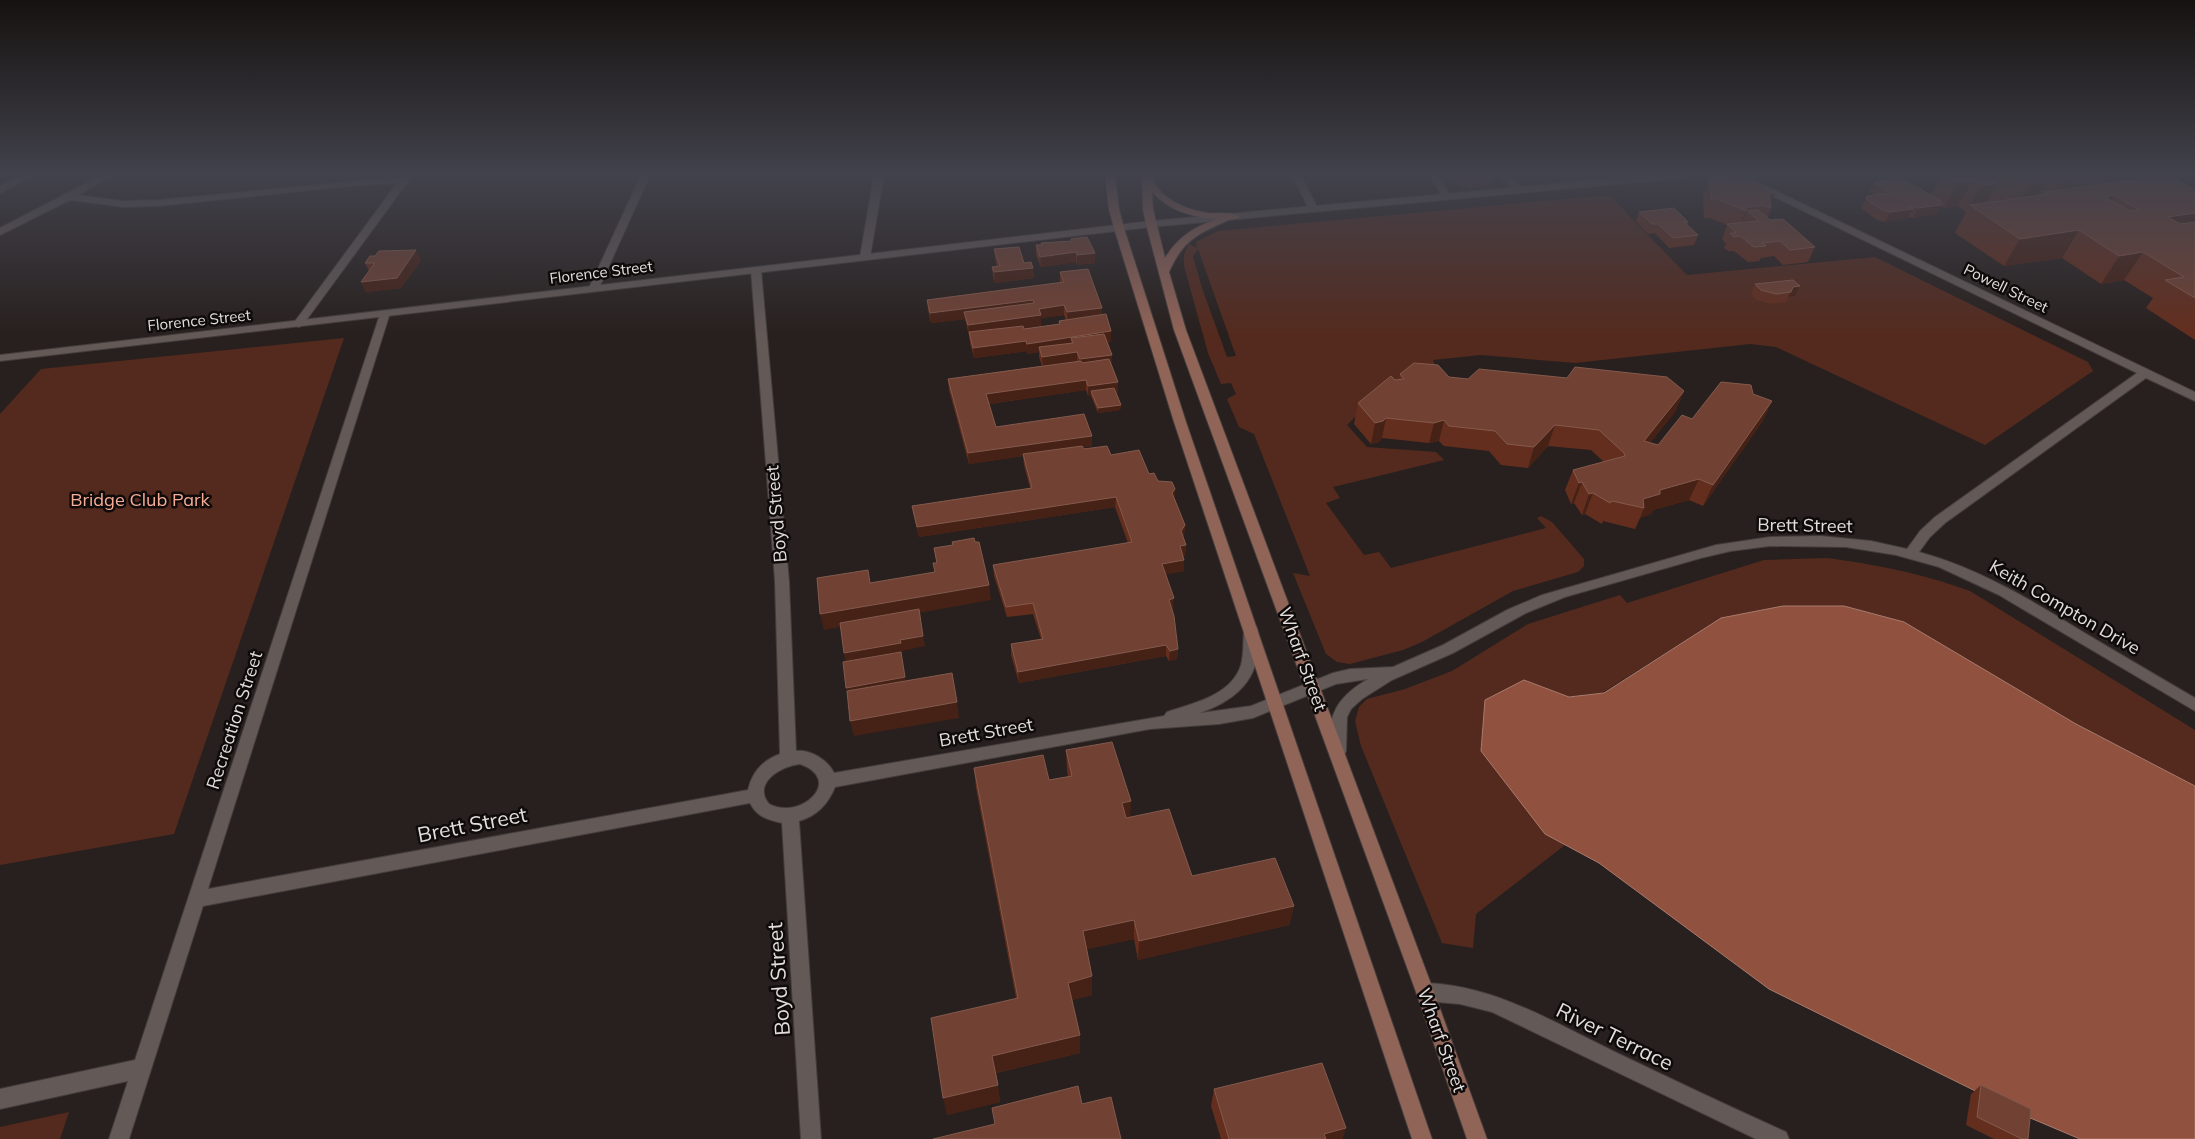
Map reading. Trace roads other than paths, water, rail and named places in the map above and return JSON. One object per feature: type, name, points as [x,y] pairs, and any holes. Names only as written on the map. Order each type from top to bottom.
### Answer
[{"type":"main road","points":[[1119,228],[1180,422],[1251,627],[1422,1139]]},
{"type":"main road","name":"Wharf Street","points":[[1152,228],[1180,330],[1338,760],[1426,992],[1477,1139]]},
{"type":"main road","points":[[1164,272],[1175,249],[1190,233],[1199,228]]},
{"type":"street","points":[[298,324],[369,228]]},
{"type":"street","points":[[594,288],[622,228]]},
{"type":"street","points":[[865,258],[870,228]]},
{"type":"street","name":"Florence Street","points":[[0,358],[1118,228]]},
{"type":"street","name":"Powell Street","points":[[1854,228],[2195,397]]},
{"type":"street","name":"Boyd Street","points":[[756,270],[782,581],[788,758]]},
{"type":"street","name":"Recreation Street","points":[[119,1139],[385,313]]},
{"type":"street","points":[[1910,554],[1925,534],[1940,520],[2145,372]]},
{"type":"street","name":"Brett Street","points":[[1338,760],[1337,733],[1339,717],[1346,704],[1356,694],[1395,672],[1434,656],[1533,603],[1618,577],[1753,543],[1809,541],[1846,544],[1910,554]]},
{"type":"street","name":"Keith Compton Drive","points":[[1910,554],[1965,573],[2008,594],[2195,705]]},
{"type":"street","name":"Brett Street","points":[[1150,723],[1214,703],[1231,693],[1242,679],[1248,664],[1251,627]]},
{"type":"street","name":"Brett Street","points":[[828,781],[1150,723],[1219,718],[1252,712],[1313,688],[1321,682],[1350,675],[1395,672]]},
{"type":"street","points":[[800,757],[816,762],[826,772],[828,781],[825,793],[817,804],[804,812],[790,816],[777,816],[766,811],[759,804],[756,786],[768,768],[788,758],[800,757]]},
{"type":"street","name":"Brett Street","points":[[197,898],[756,794]]},
{"type":"street","name":"Boyd Street","points":[[790,816],[811,1139]]},
{"type":"street","name":"River Terrace","points":[[1426,992],[1448,992],[1470,996],[1495,1004],[1693,1100],[1780,1139]]},
{"type":"street","points":[[0,1099],[142,1068]]},
{"type":"park label","name":"Bridge Club Park","points":[[140,499]]}]
